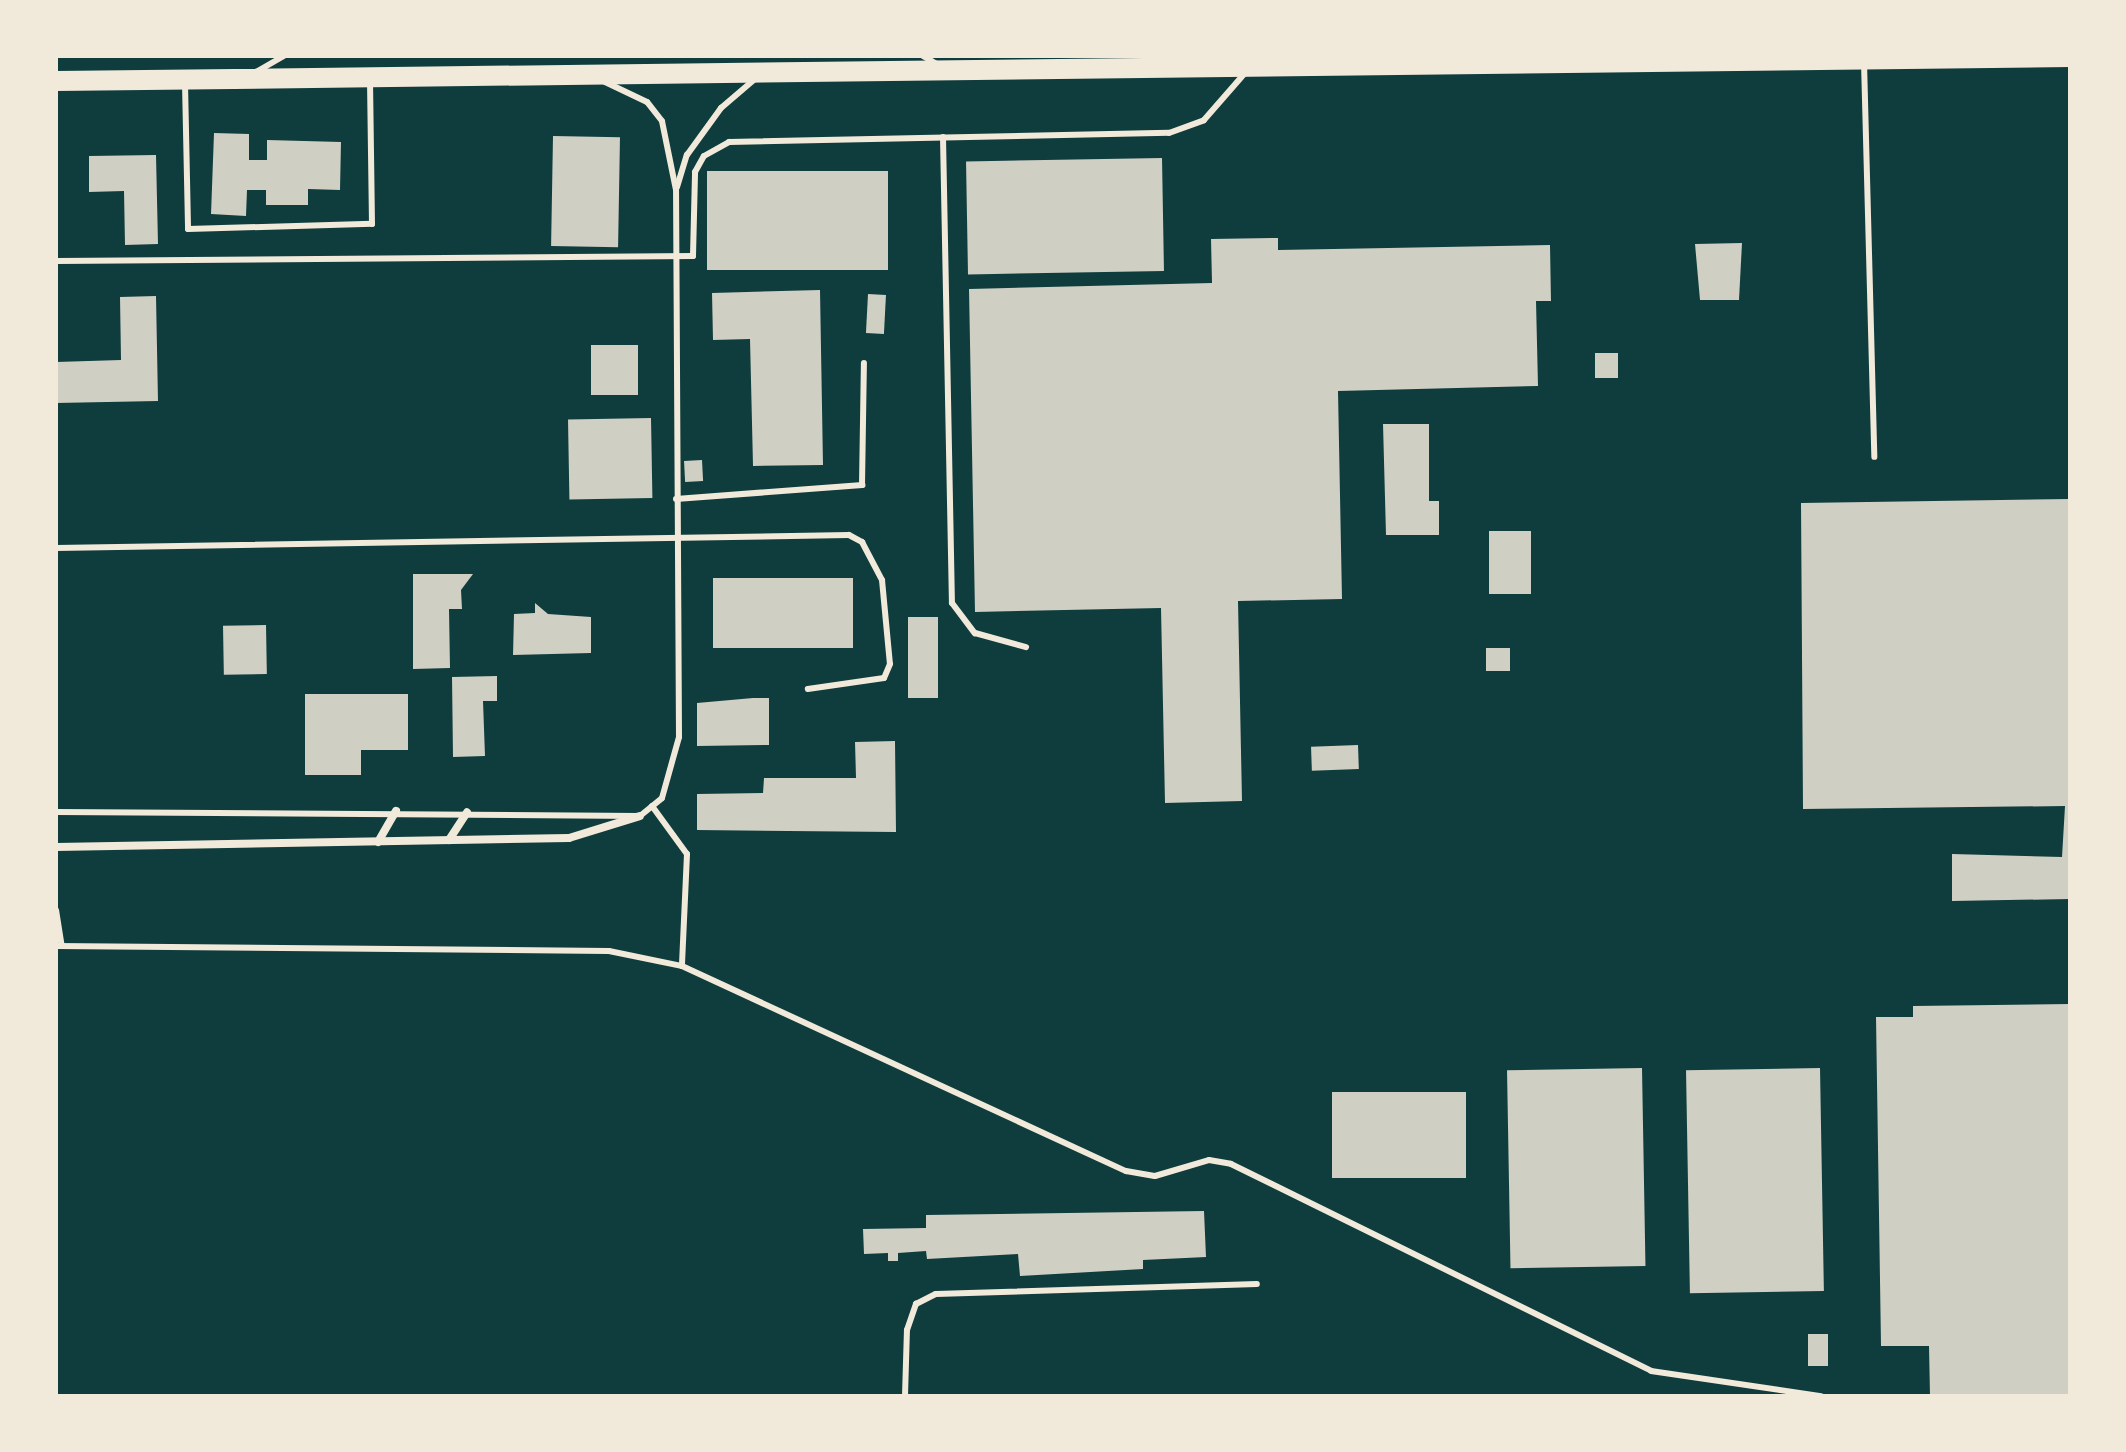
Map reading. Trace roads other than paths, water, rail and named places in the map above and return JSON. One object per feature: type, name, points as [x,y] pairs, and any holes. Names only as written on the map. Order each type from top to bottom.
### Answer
[{"type":"main road","points":[[56,81],[1826,57],[2070,57]]},
{"type":"street","points":[[378,842],[396,811]]},
{"type":"street","points":[[449,840],[467,812]]},
{"type":"street","points":[[56,847],[569,838],[640,816]]},
{"type":"lane","points":[[243,79],[284,56]]},
{"type":"lane","points":[[923,56],[947,70]]},
{"type":"lane","points":[[1864,59],[1874,457]]},
{"type":"lane","points":[[56,261],[693,256],[695,172],[704,156],[729,142],[1169,133],[1204,120],[1250,67]]},
{"type":"lane","points":[[676,190],[687,155],[721,108],[767,72]]},
{"type":"lane","points":[[56,812],[396,811],[640,816],[662,798],[679,737],[676,190],[662,121],[647,102],[579,73]]},
{"type":"lane","points":[[185,80],[188,229],[372,224],[369,76]]},
{"type":"lane","points":[[943,137],[952,603],[975,633],[1026,647]]},
{"type":"lane","points":[[676,499],[862,485],[864,363]]},
{"type":"lane","points":[[56,548],[677,535],[849,535],[862,542],[882,580],[890,664],[884,678],[808,689]]},
{"type":"lane","points":[[652,806],[687,854],[682,966]]},
{"type":"lane","points":[[56,910],[59,946],[609,951],[682,966],[1126,1171],[1155,1176],[1209,1160],[1231,1164],[1651,1371],[1821,1396]]},
{"type":"lane","points":[[905,1396],[907,1330],[916,1304],[936,1294],[1257,1284]]}]
